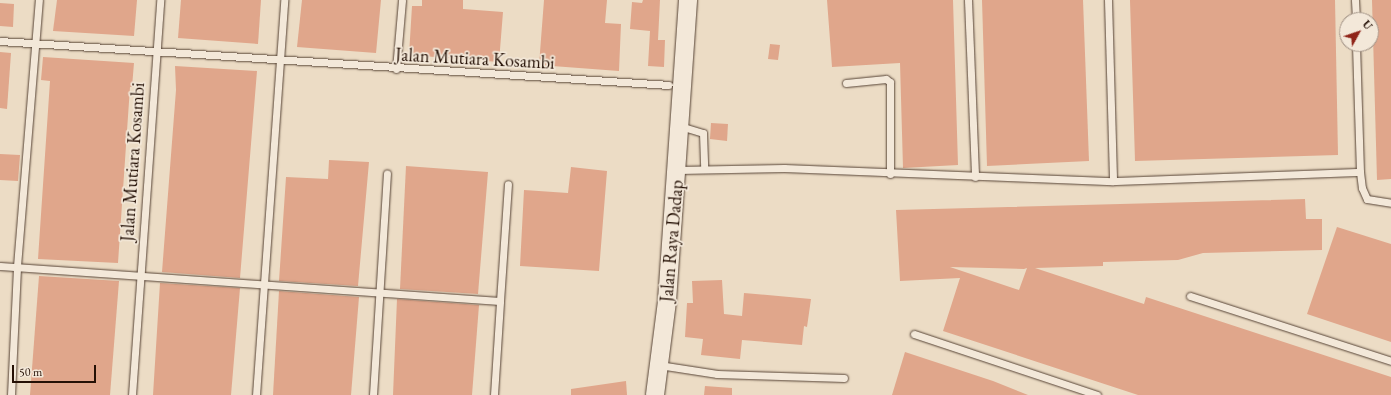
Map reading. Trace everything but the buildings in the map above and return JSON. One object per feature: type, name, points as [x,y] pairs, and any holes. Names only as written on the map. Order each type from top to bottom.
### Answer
[{"type":"main road","name":"Jalan Raya Dadap","points":[[655,395],[667,301],[678,170],[680,126],[676,85],[688,0]]},
{"type":"lane","points":[[11,395],[17,266],[39,0]]},
{"type":"lane","name":"Jalan Mutiara Kosambi","points":[[132,395],[139,275],[160,0]]},
{"type":"lane","points":[[256,395],[284,0]]},
{"type":"lane","points":[[396,69],[402,0]]},
{"type":"lane","points":[[968,0],[975,178]]},
{"type":"lane","points":[[1108,0],[1113,181]]},
{"type":"lane","points":[[1355,0],[1356,12]]},
{"type":"lane","name":"Jalan Mutiara Kosambi","points":[[0,42],[396,69],[676,85]]},
{"type":"lane","points":[[1356,52],[1360,172],[1362,188],[1367,199],[1391,202]]},
{"type":"lane","points":[[846,83],[886,79],[890,82],[890,174]]},
{"type":"lane","points":[[680,126],[702,133],[704,169]]},
{"type":"lane","points":[[678,170],[784,168],[975,178],[1113,181],[1360,172]]},
{"type":"lane","points":[[373,395],[387,173]]},
{"type":"lane","points":[[494,395],[508,184]]},
{"type":"lane","points":[[0,266],[380,291],[500,301]]},
{"type":"lane","points":[[1190,296],[1391,361]]},
{"type":"lane","points":[[914,334],[1097,395]]},
{"type":"lane","points":[[658,364],[717,374],[844,378]]}]
